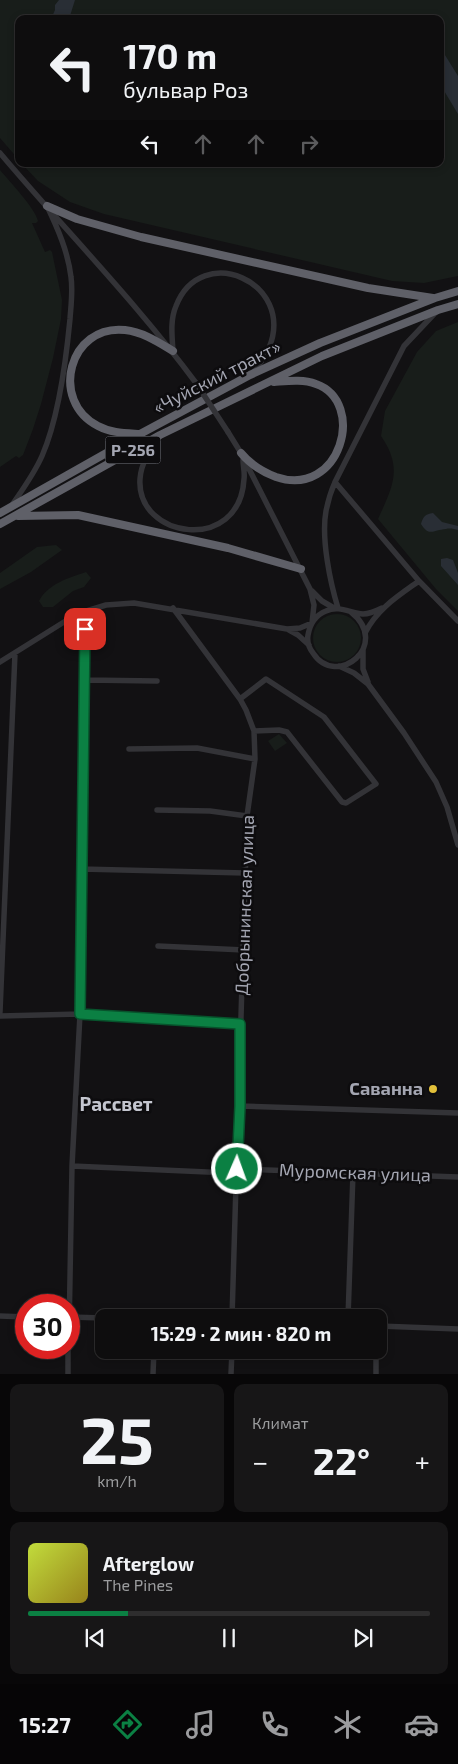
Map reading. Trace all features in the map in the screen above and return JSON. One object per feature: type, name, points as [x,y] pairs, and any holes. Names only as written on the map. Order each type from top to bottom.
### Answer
[{"type":"highway","points":[[47,206],[78,219],[141,237],[368,288],[435,298]]},
{"type":"highway","name":"«Чуйский тракт»","points":[[0,513],[140,434],[250,375],[320,343],[435,298],[458,292]]},
{"type":"highway","name":"«Чуйский тракт»","points":[[0,524],[160,435],[322,356],[438,310],[458,304]]},
{"type":"highway","points":[[140,434],[104,429],[91,422],[78,409],[69,386],[75,359],[80,349],[93,336],[115,330],[144,334],[173,351]]},
{"type":"highway","points":[[242,454],[251,463],[270,475],[299,481],[323,471],[334,457],[340,445],[343,427],[342,419],[338,404],[330,392],[324,387],[309,382],[269,382]]},
{"type":"highway","points":[[16,516],[78,515],[228,548],[302,570]]},
{"type":"street","points":[[0,153],[173,351],[242,454],[310,589],[314,605],[312,622],[308,633],[309,645]]},
{"type":"street","points":[[10,508],[30,480],[42,454],[54,417],[63,376],[68,338],[72,278],[68,256],[47,206]]},
{"type":"street","points":[[173,351],[173,317],[182,292],[194,282],[206,276],[218,273],[232,274],[256,285],[270,305],[274,317],[273,337],[269,349],[250,375]]},
{"type":"street","points":[[337,608],[329,569],[325,529],[326,508],[335,482],[404,346],[438,310]]},
{"type":"street","points":[[160,435],[148,452],[144,462],[140,488],[145,502],[155,514],[171,526],[182,529],[192,531],[213,526],[226,519],[235,509],[241,495],[244,478],[242,454]]},
{"type":"street","points":[[335,482],[419,580],[458,622]]},
{"type":"street","points":[[368,684],[363,668],[366,632],[374,617],[382,608],[419,580]]},
{"type":"street","points":[[310,589],[322,601],[351,612],[367,614],[382,608]]},
{"type":"street","points":[[0,662],[83,612],[118,603],[134,602],[173,608],[287,629],[300,628],[312,622],[324,612],[337,608]]},
{"type":"street","name":"Добрынинская улица","points":[[173,608],[240,698],[254,731],[254,759],[247,816],[244,950],[240,1024],[240,1106],[232,1309]]},
{"type":"street","points":[[69,1294],[72,1166],[80,1014],[85,680],[83,612]]},
{"type":"street","points":[[351,612],[361,622],[366,632]]},
{"type":"street","points":[[287,629],[298,635],[309,645],[320,661],[339,666],[354,673],[368,684],[404,733],[436,782],[455,823],[458,845]]},
{"type":"street","points":[[339,666],[353,661],[363,650]]},
{"type":"street","points":[[0,1012],[15,653]]},
{"type":"street","points":[[240,698],[266,679],[324,717],[376,784],[346,803],[342,802],[287,732],[279,730],[254,731]]},
{"type":"street","points":[[85,680],[157,681]]},
{"type":"street","points":[[129,749],[197,748],[254,759]]},
{"type":"street","points":[[157,810],[210,811],[247,816]]},
{"type":"street","points":[[81,869],[245,873]]},
{"type":"street","points":[[158,946],[244,950]]},
{"type":"street","points":[[0,1016],[80,1014],[240,1024]]},
{"type":"street","points":[[240,1106],[458,1113]]},
{"type":"street","name":"Муромская улица","points":[[72,1166],[230,1173],[237,1169],[458,1176]]},
{"type":"street","points":[[348,1309],[353,1173]]},
{"type":"street","points":[[0,1316],[15,1317]]},
{"type":"street","points":[[80,1317],[95,1318]]},
{"type":"street","points":[[387,1326],[458,1329]]},
{"type":"street","points":[[68,1359],[68,1374]]},
{"type":"street","points":[[153,1374],[154,1359]]},
{"type":"street","points":[[231,1374],[232,1359]]},
{"type":"street","points":[[376,1359],[376,1374]]},
{"type":"shaded area","points":[[0,0],[458,0],[458,276],[424,283],[392,281],[104,214],[70,202],[38,181],[25,167],[444,167],[444,15],[15,15],[15,155],[0,138]]},
{"type":"shaded area","points":[[59,0],[75,0],[70,15],[53,15],[55,5]]},
{"type":"shaded area","points":[[444,53],[458,76],[458,114],[444,91]]},
{"type":"shaded area","points":[[0,170],[27,202],[36,216],[38,221],[32,223],[45,252],[50,250],[52,252],[62,300],[61,319],[53,358],[33,429],[23,455],[19,458],[16,456],[0,467]]},
{"type":"shaded area","points":[[458,322],[458,611],[436,589],[378,519],[388,497],[394,468],[388,447],[381,436],[385,411],[417,352],[436,331]]},
{"type":"shaded area","points":[[433,513],[442,522],[458,526],[458,530],[449,529],[429,532],[426,530],[421,524],[426,515]]},
{"type":"shaded area","points":[[56,545],[62,550],[31,572],[0,589],[0,573],[37,547]]},
{"type":"shaded area","points":[[441,559],[453,560],[458,573],[458,585],[441,566]]},
{"type":"shaded area","points":[[86,572],[91,578],[84,587],[73,591],[53,607],[43,607],[39,601],[48,590],[59,582]]},
{"type":"shaded area","points":[[332,614],[342,614],[351,618],[357,624],[361,638],[357,652],[351,658],[342,662],[332,662],[323,658],[317,652],[313,643],[313,633],[317,624],[323,618]]},
{"type":"shaded area","points":[[279,734],[287,743],[275,751],[268,741]]},
{"type":"place","name":"Саванна","points":[[433,1089]]},
{"type":"district","name":"Рассвет","points":[[116,1104]]},
{"type":"route","points":[[85,629],[80,1014],[240,1024],[240,1106],[237,1169]]}]
